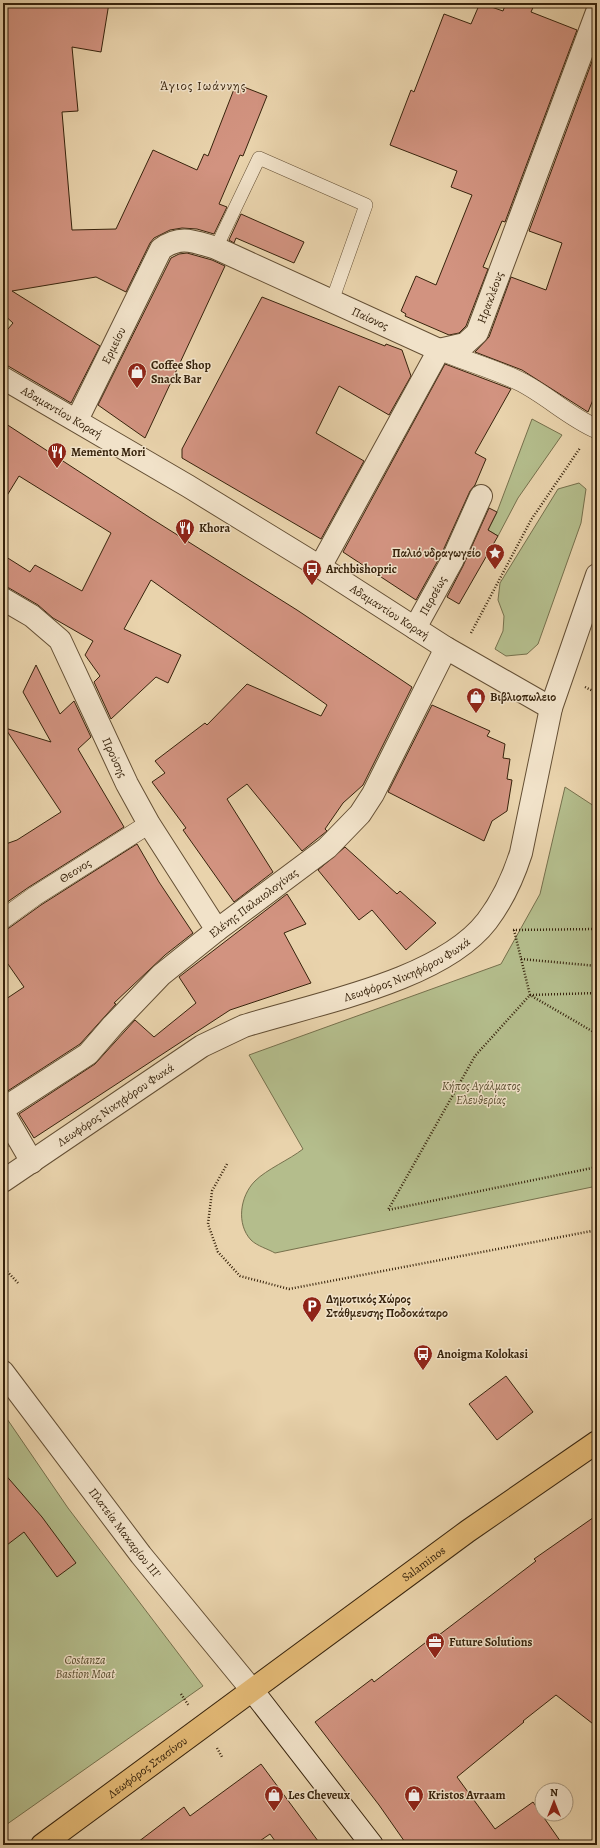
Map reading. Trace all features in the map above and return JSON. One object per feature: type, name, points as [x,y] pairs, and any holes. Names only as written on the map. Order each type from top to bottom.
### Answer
[{"type":"main road","name":"Salaminos","points":[[252,1690],[468,1532],[597,1442]]},
{"type":"main road","name":"Λεωφόρος Στασίνου","points":[[42,1845],[252,1690]]},
{"type":"street","name":"Ηρακλέους","points":[[439,350],[465,344],[477,333],[597,12]]},
{"type":"street","name":"Παίονος","points":[[151,272],[161,249],[171,242],[187,240],[216,248],[439,350],[519,381],[559,405],[585,424],[596,428]]},
{"type":"street","name":"Ερμείου","points":[[77,420],[151,272]]},
{"type":"street","points":[[320,567],[439,350]]},
{"type":"street","name":"Αδαμαντίου Κοραή","points":[[3,378],[188,486],[320,567],[446,648],[551,708]]},
{"type":"street","name":"Περσέως","points":[[415,628],[452,561],[481,496]]},
{"type":"street","name":"Λεωφόρος Νικηφόρου Φωκά","points":[[3,1181],[202,1046],[244,1026],[389,982],[436,962],[466,942],[486,922],[503,897],[513,875],[530,813],[551,708],[597,575]]},
{"type":"street","name":"Προύσης","points":[[3,599],[32,616],[60,640],[128,784],[149,824],[217,930]]},
{"type":"street","name":"Ελένης Παλαιολογίνας","points":[[3,1109],[88,1054],[161,974],[327,848],[360,814],[373,794],[446,648]]},
{"type":"street","name":"Θεονος","points":[[3,919],[35,896],[149,824]]},
{"type":"street","points":[[3,1112],[32,1162]]},
{"type":"street","name":"Πλατεία Μακαρίου ΙΙΙ'","points":[[3,1372],[141,1555],[252,1690],[372,1845]]},
{"type":"lane","points":[[216,248],[259,158],[366,205],[332,301]]},
{"type":"path","points":[[469,638],[497,581],[531,520],[596,428]]},
{"type":"path","points":[[581,684],[597,693]]},
{"type":"path","points":[[479,929],[597,929]]},
{"type":"path","points":[[514,930],[530,995],[597,1034]]},
{"type":"path","points":[[521,959],[597,966]]},
{"type":"path","points":[[597,993],[530,995],[475,1056],[388,1210],[597,1168]]},
{"type":"path","points":[[227,1164],[212,1191],[208,1224],[218,1252],[240,1276],[289,1290],[597,1230]]},
{"type":"path","points":[[3,1267],[18,1283]]},
{"type":"green space","points":[[532,419],[562,435],[518,498],[498,536],[488,530],[497,512]]},
{"type":"green space","points":[[579,483],[586,489],[581,523],[538,644],[527,654],[506,656],[495,649],[503,631],[504,616],[498,600],[500,583],[558,489]]},
{"type":"green space","name":"Κήπος Αγάλματος Ελευθερίας","points":[[565,787],[597,808],[597,1186],[275,1253],[253,1242],[243,1226],[242,1210],[246,1194],[250,1187],[260,1177],[303,1149],[249,1055],[501,964],[540,894]]},
{"type":"green space","name":"Costanza Bastion Moat","points":[[3,1413],[68,1508],[203,1686],[3,1827]]},
{"type":"building","points":[[3,3],[109,3],[101,52],[72,47],[78,111],[62,112],[72,230],[116,229],[153,150],[197,170],[204,154],[208,156],[236,84],[267,96],[243,156],[240,155],[219,204],[227,207],[214,234],[197,229],[182,228],[170,230],[154,238],[150,243],[126,292],[96,277],[12,291],[100,346],[71,403],[3,363],[3,335],[13,323],[3,314]]},
{"type":"building","points":[[480,3],[503,11],[506,3],[535,3],[531,12],[577,30],[505,222],[502,221],[483,267],[488,269],[466,326],[459,333],[449,335],[405,316],[406,314],[401,311],[416,276],[436,285],[472,195],[451,187],[457,171],[390,145],[411,90],[414,92],[444,14],[471,24]]},
{"type":"building","points":[[597,48],[597,390],[588,412],[522,370],[475,352],[489,337],[511,277],[546,290],[562,243],[529,231]]},
{"type":"building","points":[[241,214],[304,242],[294,263],[236,238],[234,243],[229,240]]},
{"type":"building","points":[[187,253],[212,260],[225,266],[145,438],[98,405],[171,258],[179,254]]},
{"type":"building","points":[[262,297],[385,346],[386,344],[402,350],[411,376],[389,415],[339,386],[316,433],[364,461],[321,539],[182,458],[182,449]]},
{"type":"building","points":[[445,364],[511,389],[475,453],[486,459],[475,485],[470,491],[441,555],[416,600],[343,552]]},
{"type":"building","points":[[3,422],[152,519],[297,610],[412,687],[363,785],[343,803],[325,829],[327,831],[302,851],[247,784],[227,799],[273,872],[234,902],[183,830],[186,828],[152,782],[165,773],[155,761],[205,723],[207,725],[247,684],[321,716],[327,705],[151,580],[124,629],[181,655],[168,683],[156,677],[111,719],[94,682],[100,676],[85,655],[93,641],[53,618],[38,605],[9,588],[3,587],[3,555],[30,572],[35,565],[82,591],[111,533],[19,476],[3,502]]},
{"type":"building","points":[[489,508],[497,512],[488,530],[498,536],[459,604],[447,597],[463,566]]},
{"type":"building","points":[[36,665],[60,714],[74,701],[91,737],[78,749],[124,827],[3,905],[3,845],[17,840],[61,812],[5,728],[51,742],[23,692]]},
{"type":"building","points":[[432,705],[490,731],[487,736],[505,744],[503,758],[510,759],[507,779],[512,780],[507,811],[492,821],[484,841],[388,792]]},
{"type":"building","points":[[137,844],[159,882],[193,933],[165,955],[114,1003],[116,1004],[80,1044],[3,1094],[3,1001],[24,987],[3,957],[3,930],[9,928],[41,905]]},
{"type":"building","points":[[345,847],[397,894],[400,891],[436,923],[406,950],[372,910],[359,920],[318,870]]},
{"type":"building","points":[[287,894],[306,924],[284,933],[311,983],[230,1010],[34,1138],[19,1114],[95,1064],[135,1020],[154,1037],[196,1003],[179,977]]},
{"type":"building","points":[[3,1137],[8,1146],[3,1156]]},
{"type":"building","points":[[506,1376],[533,1412],[497,1440],[469,1404]]},
{"type":"building","points":[[3,1472],[42,1517],[76,1563],[57,1577],[24,1532],[3,1548]]},
{"type":"building","points":[[597,1515],[597,1727],[556,1695],[457,1777],[495,1829],[533,1802],[534,1822],[547,1822],[563,1845],[407,1845],[379,1805],[315,1722],[372,1679],[374,1682],[438,1633],[439,1635],[536,1561],[534,1559]]},
{"type":"building","points":[[261,1764],[321,1845],[278,1845],[270,1834],[254,1845],[134,1845],[184,1807],[190,1816]]},
{"type":"place","name":"Coffee Shop Snack Bar","points":[[137,389]]},
{"type":"place","name":"Memento Mori","points":[[57,469]]},
{"type":"place","name":"Khora","points":[[185,545]]},
{"type":"place","name":"Παλιό υδραγωγείο","points":[[495,570]]},
{"type":"place","name":"Archbishopric","points":[[312,586]]},
{"type":"place","name":"Βιβλιοπωλειο","points":[[476,714]]},
{"type":"place","name":"Δημοτικός Χώρος Στάθμευσης Ποδοκάταρο","points":[[312,1323]]},
{"type":"place","name":"Anoigma Kolokasi","points":[[423,1371]]},
{"type":"place","name":"Future Solutions","points":[[435,1659]]},
{"type":"place","name":"Les Cheveux","points":[[274,1812]]},
{"type":"place","name":"Kristos Avraam","points":[[414,1812]]},
{"type":"district","name":"Άγιος Ιωάννης","points":[[203,85]]}]
